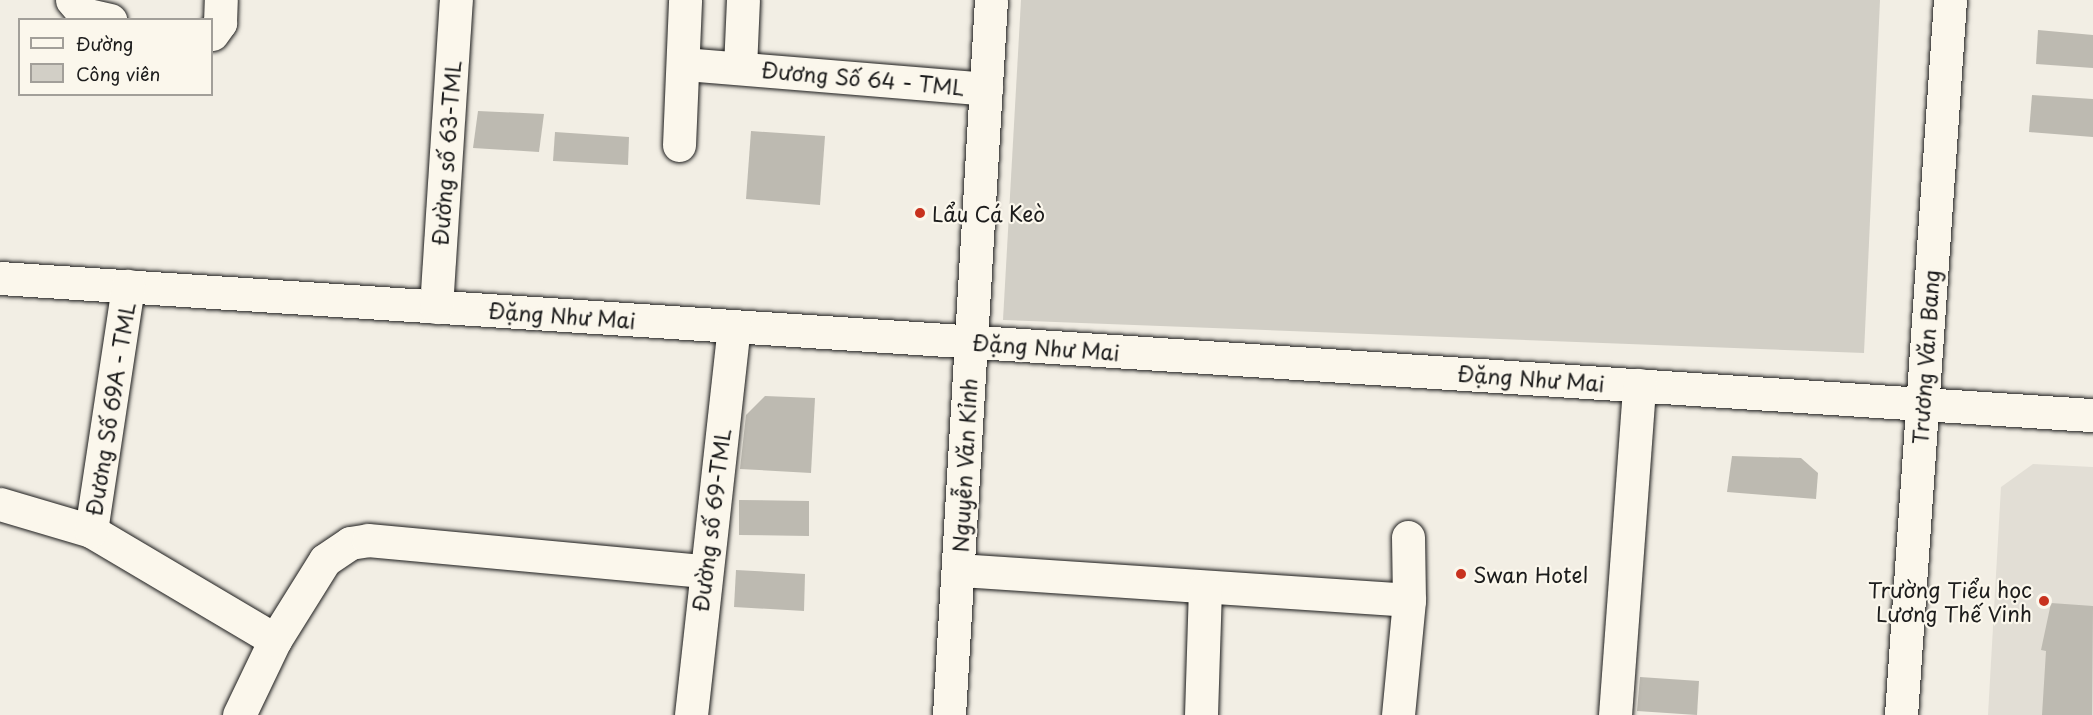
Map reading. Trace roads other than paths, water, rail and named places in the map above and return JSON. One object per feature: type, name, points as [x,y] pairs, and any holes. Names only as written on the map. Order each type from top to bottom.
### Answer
[{"type":"street","points":[[72,0],[84,14],[101,18]]},
{"type":"street","points":[[213,32],[220,22],[222,0]]},
{"type":"street","name":"Đường số 63-TML","points":[[436,307],[456,0]]},
{"type":"street","points":[[679,145],[685,0]]},
{"type":"street","name":"Đương Số 64 - TML","points":[[741,68],[743,0]]},
{"type":"street","name":"Nguyễn Văn Kỉnh","points":[[949,715],[991,0]]},
{"type":"street","name":"Trương Văn Bang","points":[[1901,715],[1950,0]]},
{"type":"street","name":"Đương Số 64 - TML","points":[[684,64],[986,89]]},
{"type":"street","name":"Đặng Như Mai","points":[[0,278],[2093,415]]},
{"type":"street","name":"Đương Số 69A - TML","points":[[91,531],[128,286]]},
{"type":"street","name":"Đường số 69-TML","points":[[691,715],[704,571],[734,326]]},
{"type":"street","points":[[1615,715],[1639,385]]},
{"type":"street","points":[[0,504],[91,531],[275,640]]},
{"type":"street","points":[[1398,715],[1409,600],[1408,537]]},
{"type":"street","points":[[239,715],[275,640],[325,560],[336,548],[368,540],[704,571]]},
{"type":"street","points":[[959,570],[1409,600]]},
{"type":"street","points":[[1201,715],[1205,587]]},
{"type":"place","name":"Lẩu Cá Keò","points":[[920,213]]},
{"type":"place","name":"Swan Hotel","points":[[1461,574]]},
{"type":"place","name":"Trường Tiểu học Lương Thế Vinh","points":[[2044,601]]}]
